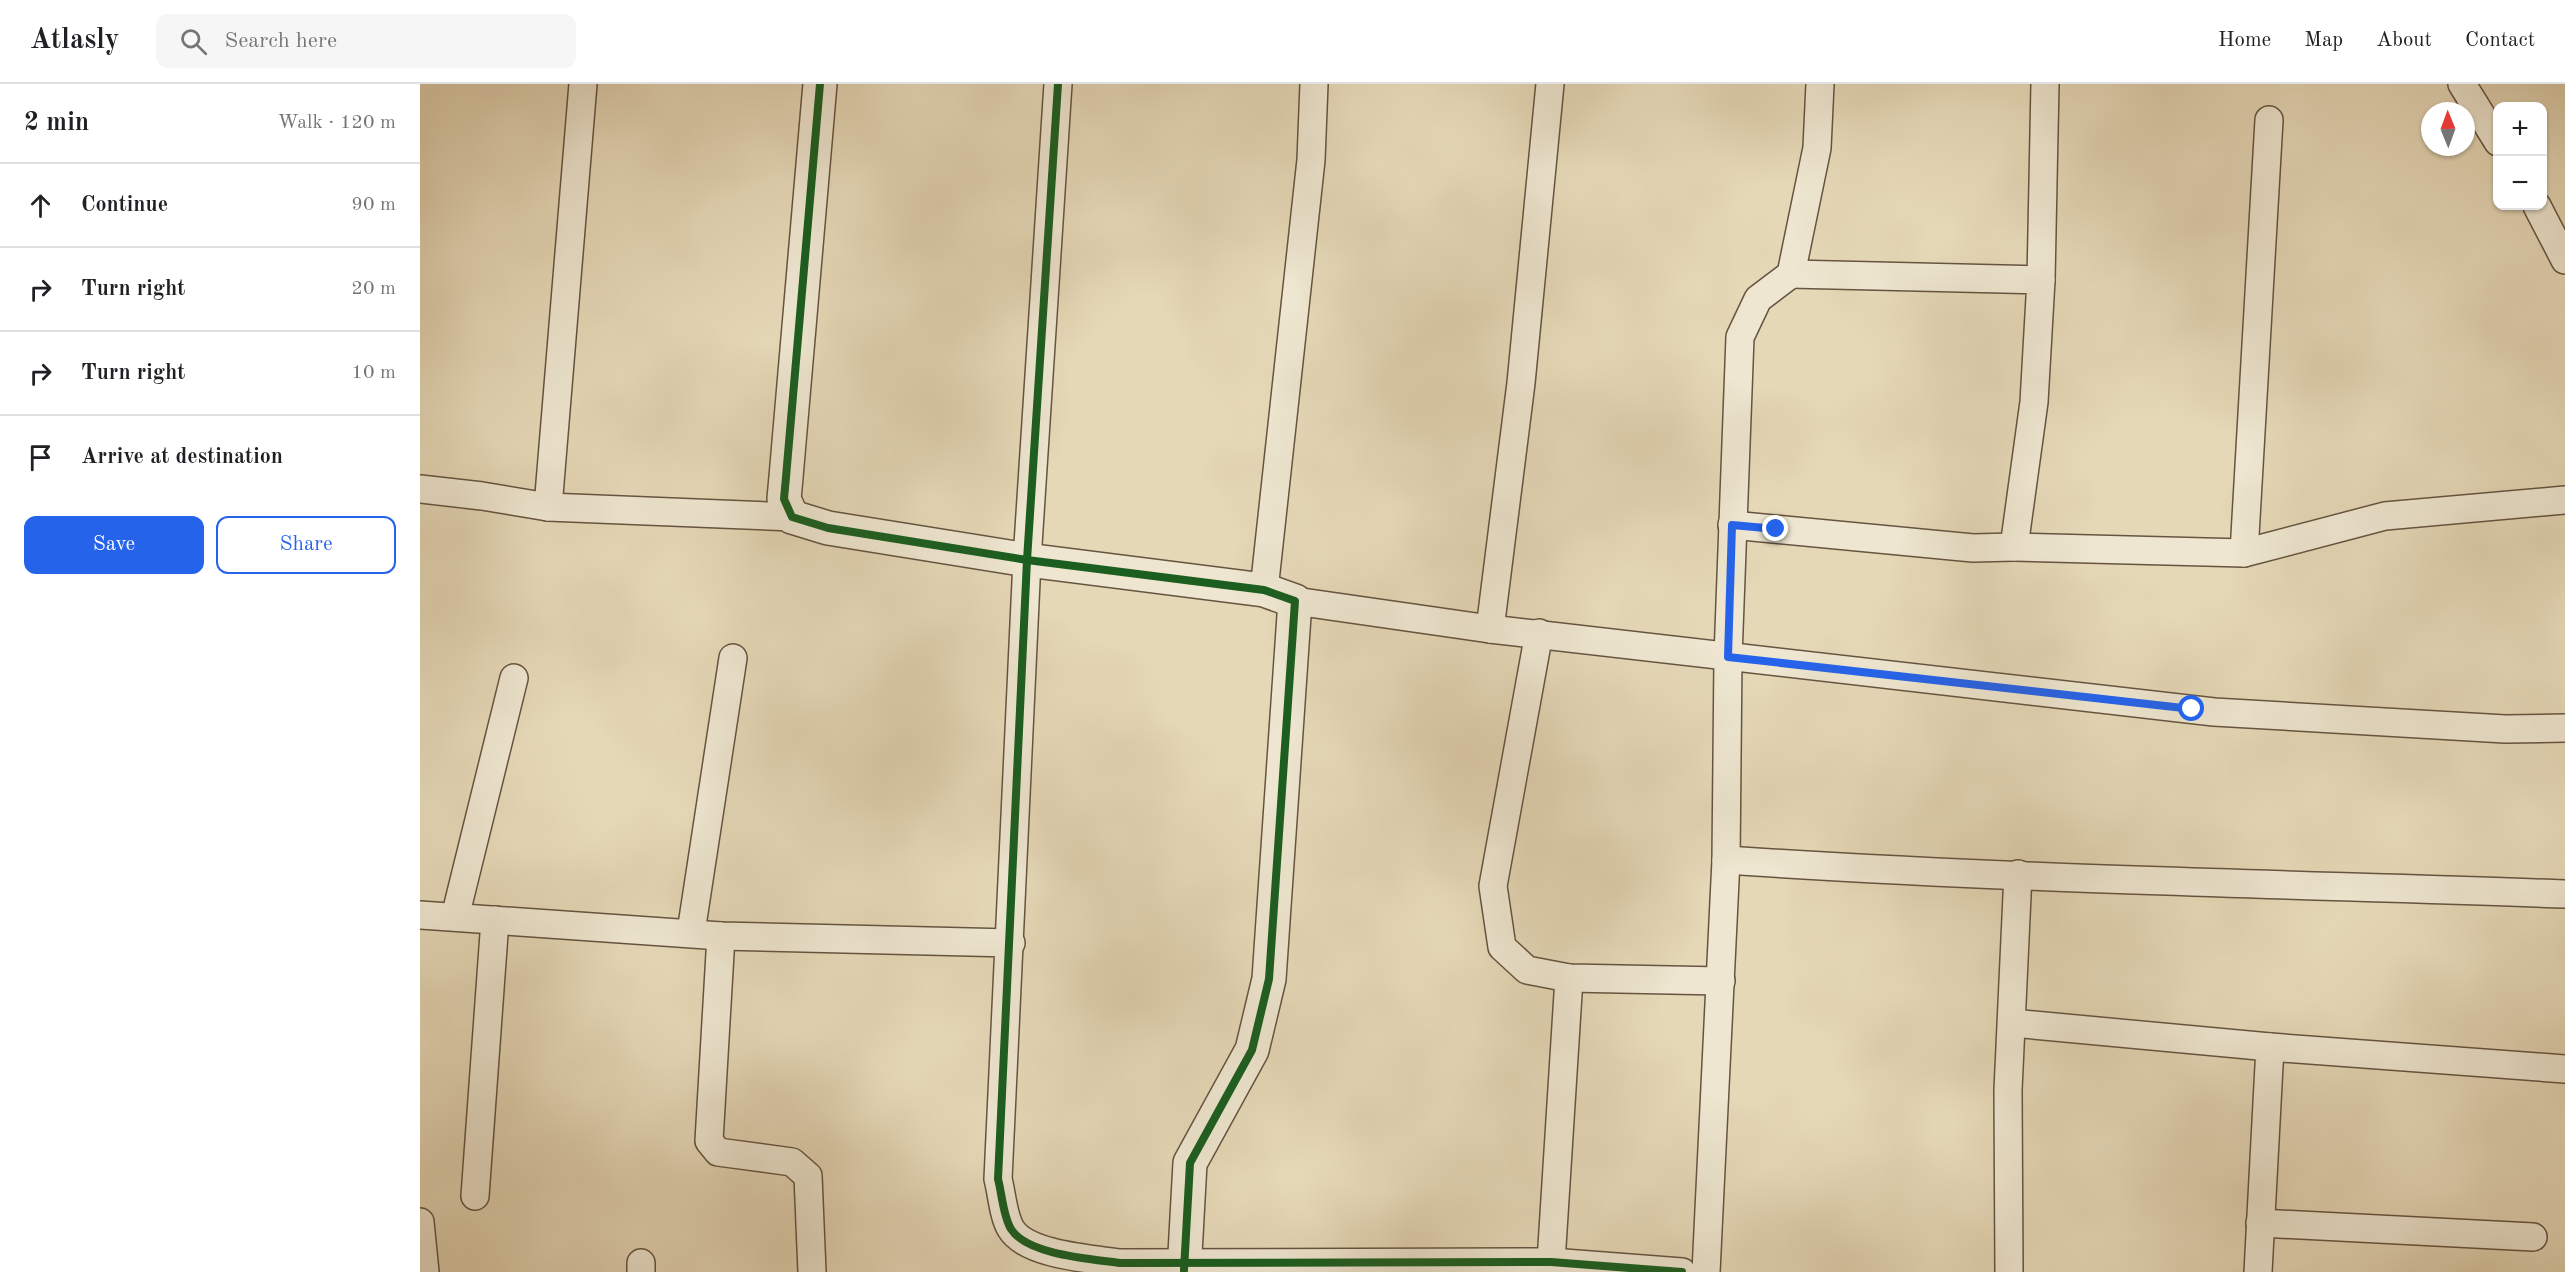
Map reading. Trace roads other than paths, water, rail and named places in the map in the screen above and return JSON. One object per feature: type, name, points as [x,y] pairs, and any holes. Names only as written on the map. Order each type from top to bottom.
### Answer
[{"type":"street","points":[[548,507],[583,84]]},
{"type":"street","points":[[792,517],[784,499],[820,84]]},
{"type":"street","points":[[1058,84],[1027,560],[1011,944],[998,1179],[1011,1229],[1024,1241],[1055,1253],[1120,1263],[1184,1267],[1551,1262],[1682,1272]]},
{"type":"street","points":[[1264,591],[1311,160],[1314,84]]},
{"type":"street","points":[[1490,629],[1521,383],[1550,84]]},
{"type":"street","points":[[1791,274],[1817,148],[1820,84]]},
{"type":"street","points":[[2014,547],[2034,402],[2041,280],[2045,84]]},
{"type":"street","points":[[2462,84],[2493,134]]},
{"type":"street","points":[[2244,553],[2269,120]]},
{"type":"street","points":[[2539,210],[2565,260]]},
{"type":"street","points":[[1706,1272],[1726,860],[1728,657],[1740,337],[1758,299],[1791,274],[2041,280]]},
{"type":"street","points":[[420,489],[482,495],[548,507],[792,517],[828,528],[1027,560],[1264,591],[1294,601],[1490,629],[2214,712],[2505,729],[2565,728]]},
{"type":"street","points":[[1732,525],[1973,548],[2244,553],[2385,516],[2565,500]]},
{"type":"street","points":[[1184,1267],[1190,1163],[1252,1050],[1269,979],[1294,601]]},
{"type":"street","points":[[1539,633],[1493,886],[1502,947],[1527,970],[1569,978],[1721,981]]},
{"type":"street","points":[[691,932],[733,658]]},
{"type":"street","points":[[455,917],[514,678]]},
{"type":"street","points":[[1726,860],[1895,870],[2224,884],[2565,894]]},
{"type":"street","points":[[2009,1272],[2008,1090],[2019,874]]},
{"type":"street","points":[[420,915],[691,932],[722,936],[1011,944]]},
{"type":"street","points":[[475,1196],[495,920]]},
{"type":"street","points":[[722,936],[709,1141],[718,1152],[792,1162],[808,1176],[812,1272]]},
{"type":"street","points":[[1551,1262],[1569,978]]},
{"type":"street","points":[[2012,1023],[2270,1047],[2565,1069]]},
{"type":"street","points":[[2258,1272],[2270,1047]]},
{"type":"street","points":[[420,1222],[425,1272]]},
{"type":"street","points":[[2260,1223],[2533,1237]]}]
